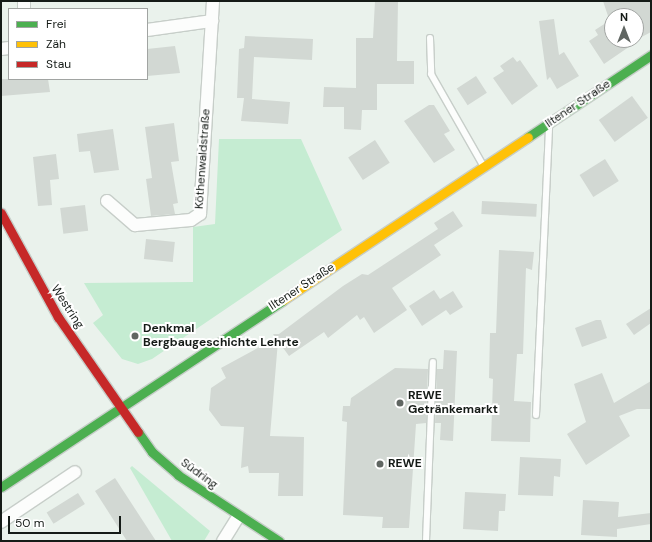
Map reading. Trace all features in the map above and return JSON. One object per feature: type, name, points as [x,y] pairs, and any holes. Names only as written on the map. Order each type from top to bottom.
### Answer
[{"type":"street","name":"Köthenwaldstraße","points":[[106,200],[135,225],[191,220],[200,214],[213,1]]},
{"type":"street","points":[[148,30],[212,21]]},
{"type":"street","name":"Iltener Straße","points":[[1,487],[651,55]]},
{"type":"street","name":"Westring","points":[[1,213],[58,317],[122,408]]},
{"type":"street","name":"Südring","points":[[122,408],[152,452],[167,466],[238,517],[279,541]]},
{"type":"street","points":[[1,522],[75,472]]},
{"type":"street","points":[[223,541],[238,517]]},
{"type":"lane","points":[[430,38],[431,74],[484,167]]},
{"type":"lane","points":[[536,415],[549,123]]},
{"type":"lane","points":[[426,541],[433,362]]},
{"type":"green space","points":[[219,139],[301,139],[342,230],[152,359],[138,364],[122,359],[93,323],[103,315],[84,283],[193,282],[193,227],[215,224]]},
{"type":"green space","points":[[132,466],[210,531],[204,541],[172,541],[130,468]]},
{"type":"building","points":[[375,1],[398,1],[397,61],[414,61],[414,84],[377,84],[377,110],[362,110],[361,130],[344,129],[344,107],[323,107],[324,87],[356,88],[356,38],[373,38]]},
{"type":"building","points":[[603,1],[651,1],[651,32],[644,36],[644,8],[605,8]]},
{"type":"building","points":[[554,19],[559,55],[564,52],[579,76],[557,89],[550,77],[547,80],[539,21]]},
{"type":"building","points":[[604,24],[604,48],[627,48],[604,64],[589,41],[598,35],[595,30]]},
{"type":"building","points":[[245,36],[313,39],[312,60],[254,57],[252,99],[290,102],[288,124],[241,121],[244,98],[237,98],[239,49],[244,48]]},
{"type":"building","points":[[175,46],[180,73],[148,76],[148,49]]},
{"type":"building","points":[[513,57],[517,62],[520,60],[538,86],[512,105],[493,78],[504,71],[500,66]]},
{"type":"building","points":[[476,76],[487,93],[468,105],[457,89]]},
{"type":"building","points":[[1,79],[48,80],[50,92],[1,96]]},
{"type":"building","points":[[632,96],[648,118],[615,142],[599,120]]},
{"type":"building","points":[[429,105],[434,105],[450,131],[444,134],[455,150],[434,163],[404,121]]},
{"type":"building","points":[[174,123],[179,161],[171,162],[178,203],[173,204],[175,214],[151,216],[146,179],[152,178],[145,127]]},
{"type":"building","points":[[113,129],[119,170],[94,173],[90,151],[79,152],[77,134]]},
{"type":"building","points":[[375,140],[390,163],[363,180],[348,157]]},
{"type":"building","points":[[56,154],[59,179],[50,180],[52,205],[38,206],[33,157]]},
{"type":"building","points":[[605,159],[619,181],[593,197],[580,175]]},
{"type":"building","points":[[482,201],[537,204],[536,217],[481,214]]},
{"type":"building","points":[[85,205],[88,231],[63,234],[60,208]]},
{"type":"building","points":[[453,211],[463,226],[434,245],[441,255],[392,288],[407,310],[374,333],[364,317],[360,320],[357,315],[328,338],[324,332],[289,356],[278,341],[270,436],[304,437],[303,496],[278,496],[279,473],[249,473],[248,466],[241,468],[244,427],[221,426],[209,410],[211,388],[226,378],[221,368],[276,338],[273,334],[279,334],[343,286],[362,274],[368,275],[438,229],[434,223]]},
{"type":"building","points":[[146,239],[175,242],[173,262],[144,259]]},
{"type":"building","points":[[499,250],[534,252],[532,270],[526,268],[523,354],[517,354],[514,401],[531,402],[530,442],[491,441],[493,379],[489,378],[490,333],[496,333]]},
{"type":"building","points":[[434,290],[440,299],[453,291],[463,307],[450,315],[446,310],[422,326],[409,306]]},
{"type":"building","points":[[651,308],[651,323],[634,335],[626,324]]},
{"type":"building","points":[[596,320],[601,320],[607,338],[582,347],[575,328]]},
{"type":"building","points":[[444,350],[457,351],[453,441],[440,440],[441,423],[435,423],[437,369],[443,369]]},
{"type":"building","points":[[395,368],[428,369],[426,423],[416,424],[409,528],[382,528],[383,517],[343,515],[347,422],[342,421],[343,406],[350,406],[351,398]]},
{"type":"building","points":[[602,373],[614,403],[651,381],[651,409],[637,409],[619,416],[630,436],[586,465],[567,434],[586,422],[574,384]]},
{"type":"building","points":[[520,457],[561,459],[560,477],[554,476],[553,496],[518,495]]},
{"type":"building","points":[[115,478],[156,541],[127,541],[95,491]]},
{"type":"building","points":[[465,492],[506,494],[505,511],[499,511],[498,531],[463,529]]},
{"type":"building","points":[[78,493],[85,504],[54,524],[47,513]]},
{"type":"building","points":[[583,500],[619,502],[618,517],[651,513],[651,524],[617,529],[617,537],[581,535]]},
{"type":"traffic: fast","points":[[528,137],[651,55]]},
{"type":"traffic: fast","points":[[1,487],[283,300]]},
{"type":"traffic: fast","points":[[138,432],[152,452],[178,475],[279,541]]},
{"type":"traffic: slow","points":[[283,300],[528,137]]},
{"type":"traffic: jam","points":[[1,213],[58,317],[138,432]]},
{"type":"place","name":"Denkmal Bergbaugeschichte Lehrte","points":[[135,336]]},
{"type":"place","name":"REWE Getränkemarkt","points":[[400,403]]},
{"type":"place","name":"REWE","points":[[380,464]]}]
